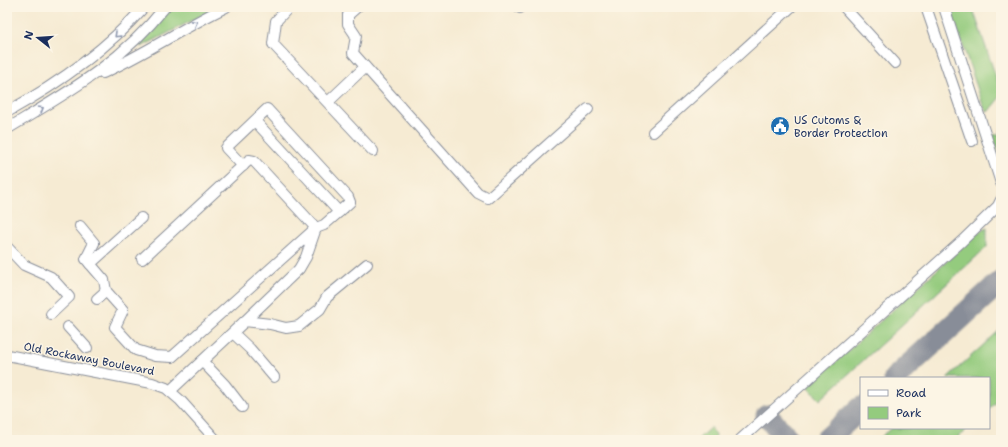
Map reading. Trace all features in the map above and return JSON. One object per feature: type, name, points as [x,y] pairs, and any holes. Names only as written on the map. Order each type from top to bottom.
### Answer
[{"type":"street","points":[[7,112],[58,82],[84,64],[116,36],[144,7]]},
{"type":"street","points":[[86,81],[130,45],[164,7]]},
{"type":"street","points":[[7,128],[86,81],[117,67],[174,34],[226,7]]},
{"type":"street","points":[[289,7],[276,21],[273,44],[373,151]]},
{"type":"street","points":[[357,7],[348,15],[348,24],[356,36],[353,53],[478,193],[488,198],[588,109]]},
{"type":"street","points":[[653,132],[791,7]]},
{"type":"street","points":[[844,7],[895,63]]},
{"type":"street","points":[[926,7],[972,141]]},
{"type":"street","points":[[944,7],[1001,183]]},
{"type":"street","points":[[328,102],[365,67]]},
{"type":"street","points":[[80,226],[94,243],[86,259],[104,280],[106,290],[123,310],[115,327],[136,350],[155,356],[172,357],[316,228],[324,225],[350,202],[348,197],[266,109],[226,148],[243,166]]},
{"type":"street","points":[[255,121],[339,212]]},
{"type":"street","points":[[142,259],[249,160],[254,161],[316,228]]},
{"type":"street","points":[[740,440],[962,241],[998,206],[1001,200]]},
{"type":"street","points":[[90,264],[141,218]]},
{"type":"street","points":[[170,391],[245,322],[298,270],[306,257],[316,228]]},
{"type":"street","points":[[7,247],[24,265],[51,277],[69,297],[51,314]]},
{"type":"street","points":[[245,322],[264,323],[286,328],[299,326],[320,309],[327,296],[367,264]]},
{"type":"street","points":[[97,300],[106,290]]},
{"type":"street","points":[[68,327],[87,348]]},
{"type":"street","points":[[232,333],[250,349],[274,376]]},
{"type":"street","name":"Old Rockaway Boulevard","points":[[7,355],[152,382],[166,388],[180,400],[216,440]]},
{"type":"street","points":[[202,361],[225,385],[242,407]]},
{"type":"green space","points":[[171,7],[218,7],[141,47],[140,45]]},
{"type":"green space","points":[[950,7],[977,7],[973,9],[1001,92],[1001,96],[988,112],[984,108]]},
{"type":"green space","points":[[1001,129],[1001,159],[993,135],[1000,134]]},
{"type":"green space","points":[[987,228],[987,247],[820,400],[808,387],[980,231]]},
{"type":"green space","points":[[1001,329],[1001,398],[990,408],[990,377],[948,377]]},
{"type":"green space","points":[[711,427],[717,440],[697,440]]},
{"type":"green space","points":[[890,429],[967,429],[955,440],[878,440]]},
{"type":"taxiway","points":[[896,377],[1001,281]]},
{"type":"taxiway","points":[[826,440],[860,409]]},
{"type":"taxiway","points":[[767,416],[789,440]]},
{"type":"place","name":"US Cutoms & Border Protection","points":[[780,126]]}]
